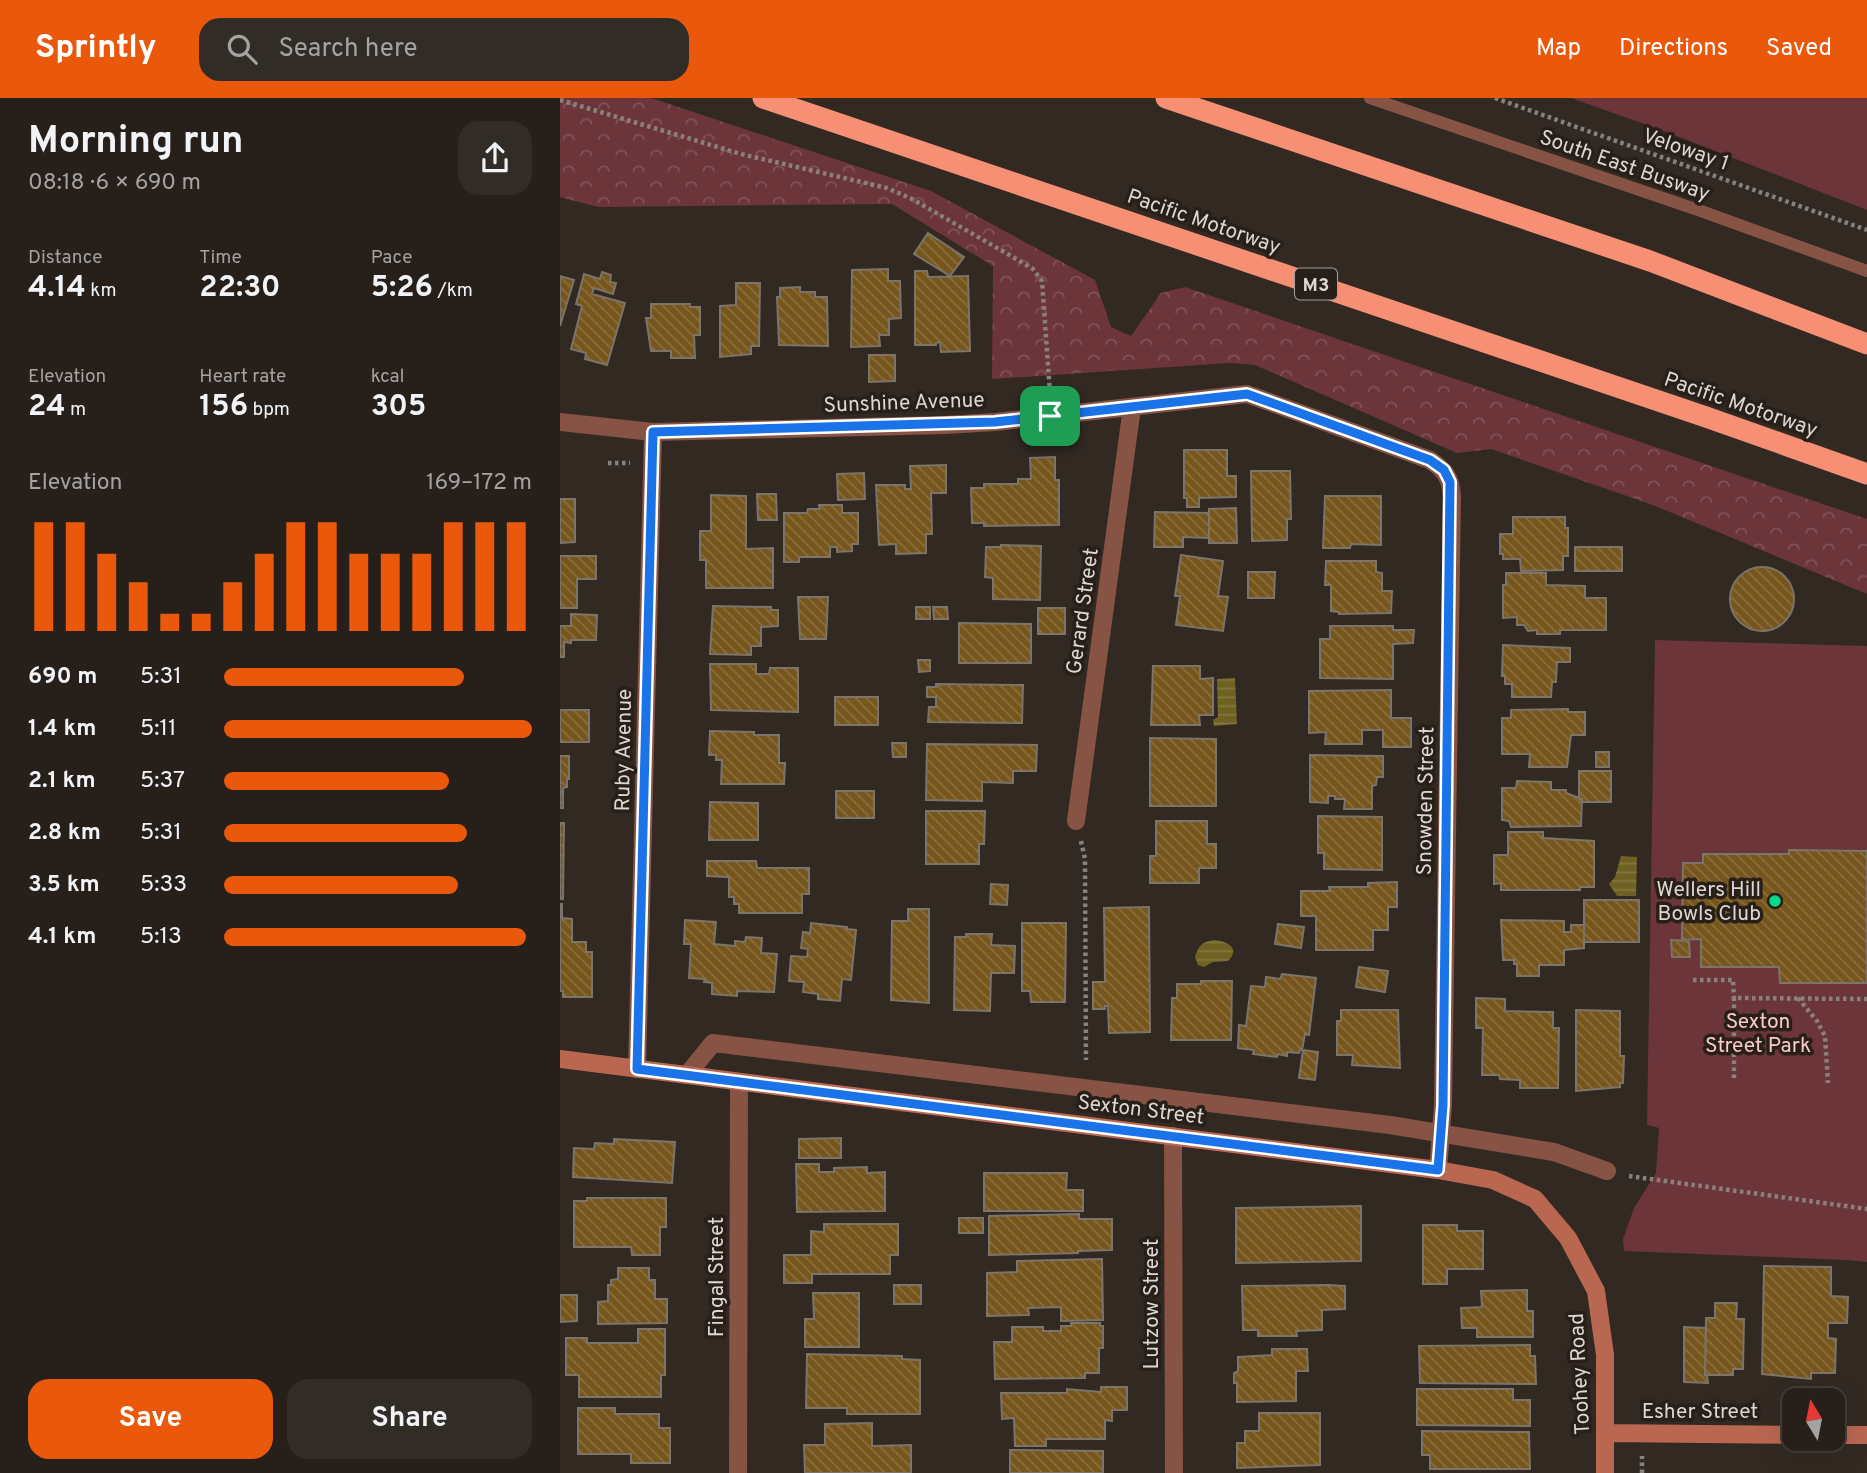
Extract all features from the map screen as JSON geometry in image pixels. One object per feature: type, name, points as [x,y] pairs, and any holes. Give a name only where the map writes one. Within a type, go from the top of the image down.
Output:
[{"type":"highway","name":"Pacific Motorway","points":[[763,98],[1693,412],[1867,474]]},
{"type":"highway","points":[[1166,98],[1650,261],[1867,344]]},
{"type":"main road","name":"Sexton Street","points":[[560,1059],[1438,1170],[1493,1180],[1535,1199],[1568,1238]]},
{"type":"main road","name":"Toohey Road","points":[[1568,1238],[1596,1291],[1605,1355],[1605,1473]]},
{"type":"main road","name":"Esher Street","points":[[1605,1433],[1782,1434]]},
{"type":"main road","points":[[1845,1435],[1867,1435]]},
{"type":"street","name":"Sunshine Avenue","points":[[560,422],[653,432],[970,424],[1247,394],[1430,460],[1444,470]]},
{"type":"street","name":"Gerard Street","points":[[1076,821],[1132,407]]},
{"type":"street","name":"Ruby Avenue","points":[[637,1069],[653,432]]},
{"type":"street","name":"Snowden Street","points":[[1438,1170],[1442,1135],[1452,497],[1450,482],[1444,470]]},
{"type":"street","name":"Sexton Street","points":[[687,1075],[713,1043],[1391,1125],[1442,1135]]},
{"type":"street","name":"Fingal Street","points":[[738,1473],[739,1082]]},
{"type":"street","points":[[1442,1135],[1554,1152],[1607,1171]]},
{"type":"street","name":"Lutzow Street","points":[[1173,1136],[1174,1473]]},
{"type":"lane","name":"South East Busway","points":[[1370,98],[1702,211],[1867,271]]},
{"type":"path","name":"Veloway 1","points":[[1495,98],[1867,230]]},
{"type":"path","points":[[560,100],[741,154],[887,188],[1034,269],[1042,281],[1051,398]]},
{"type":"path","points":[[1085,859],[1086,1060]]},
{"type":"path","points":[[1693,980],[1733,980],[1734,1078]]},
{"type":"path","points":[[1734,998],[1867,999]]},
{"type":"path","points":[[1798,998],[1817,1021],[1825,1036],[1828,1083]]},
{"type":"path","points":[[1607,1171],[1647,1180],[1867,1209]]},
{"type":"green space","points":[[560,98],[651,98],[931,191],[1095,280],[1111,327],[1131,336],[1161,293],[1185,287],[1867,519],[1867,594],[1653,505],[1491,449],[1457,453],[1255,365],[1229,363],[992,379],[993,266],[892,204],[598,207],[560,197]]},
{"type":"green space","points":[[1571,98],[1867,98],[1867,210],[1664,131]]},
{"type":"green space","name":"Sexton Street Park","points":[[1655,640],[1867,646],[1867,1262],[1624,1251],[1623,1239],[1634,1208],[1656,1173],[1659,1128],[1647,1125]]},
{"type":"shaded area","points":[[1235,678],[1237,724],[1214,726],[1213,720],[1218,717],[1217,679]]},
{"type":"shaded area","points":[[1621,856],[1637,857],[1636,896],[1617,896],[1609,884],[1615,877]]},
{"type":"shaded area","points":[[1214,940],[1231,946],[1232,956],[1228,961],[1213,962],[1204,967],[1198,965],[1195,957],[1200,947]]},
{"type":"building","points":[[928,233],[964,257],[950,276],[914,254]]},
{"type":"building","points":[[888,269],[888,281],[900,281],[901,318],[889,319],[889,335],[879,335],[880,346],[851,347],[852,270]]},
{"type":"building","points":[[915,271],[927,271],[928,277],[968,276],[970,351],[941,352],[940,342],[936,345],[915,345]]},
{"type":"building","points":[[602,272],[611,275],[610,282],[616,283],[613,294],[594,288],[592,294],[625,303],[607,365],[585,359],[586,353],[571,349],[582,306],[576,304],[584,274],[600,279]]},
{"type":"building","points":[[560,276],[574,280],[560,326]]},
{"type":"building","points":[[736,283],[760,283],[759,346],[751,346],[751,354],[720,357],[720,306],[736,305]]},
{"type":"building","points":[[800,287],[800,292],[815,292],[815,297],[827,297],[828,346],[779,345],[777,297],[780,297],[780,288]]},
{"type":"building","points":[[651,304],[690,304],[690,307],[700,307],[700,335],[694,335],[695,358],[671,358],[671,351],[651,351],[646,318],[651,318]]},
{"type":"building","points":[[869,355],[895,355],[895,381],[869,382]]},
{"type":"building","points":[[1184,450],[1227,450],[1227,476],[1236,476],[1236,497],[1199,498],[1199,507],[1187,507],[1187,498],[1184,498]]},
{"type":"building","points":[[1055,457],[1055,480],[1059,480],[1059,525],[984,526],[984,523],[972,523],[971,488],[984,488],[984,484],[1018,484],[1018,479],[1031,479],[1030,458]]},
{"type":"building","points":[[946,465],[946,493],[931,493],[932,534],[926,534],[926,553],[896,554],[896,544],[879,545],[876,485],[905,485],[905,489],[911,489],[910,466]]},
{"type":"building","points":[[1251,471],[1290,471],[1291,519],[1287,519],[1287,540],[1252,541]]},
{"type":"building","points":[[864,473],[865,499],[838,500],[837,474]]},
{"type":"building","points":[[757,494],[776,494],[777,520],[758,520]]},
{"type":"building","points":[[711,495],[746,496],[746,549],[773,548],[773,588],[706,588],[706,560],[700,560],[700,531],[711,531]]},
{"type":"building","points":[[1325,496],[1381,496],[1381,545],[1351,544],[1350,548],[1323,548]]},
{"type":"building","points":[[560,499],[575,499],[575,542],[560,543]]},
{"type":"building","points":[[819,505],[842,505],[842,513],[858,513],[858,544],[852,544],[852,551],[837,552],[837,547],[830,547],[830,557],[799,557],[799,562],[784,562],[784,513],[807,513],[808,509],[820,509]]},
{"type":"building","points":[[1236,508],[1237,543],[1209,543],[1209,509]]},
{"type":"building","points":[[1155,512],[1209,513],[1209,538],[1183,537],[1183,547],[1154,547]]},
{"type":"building","points":[[1513,517],[1565,517],[1565,528],[1568,528],[1568,556],[1563,556],[1563,570],[1521,571],[1520,559],[1503,559],[1503,554],[1500,554],[1500,534],[1513,534]]},
{"type":"building","points":[[1041,546],[1040,600],[993,599],[993,578],[985,577],[986,547]]},
{"type":"building","points":[[1575,547],[1622,547],[1622,571],[1575,571]]},
{"type":"building","points":[[1181,555],[1223,561],[1218,596],[1228,597],[1223,631],[1176,625],[1180,596],[1175,596]]},
{"type":"building","points":[[560,556],[596,556],[596,579],[577,579],[577,608],[560,608]]},
{"type":"building","points":[[1326,561],[1376,561],[1376,572],[1382,573],[1382,591],[1392,591],[1391,613],[1339,614],[1331,611],[1331,585],[1325,585]]},
{"type":"building","points":[[1762,567],[1785,576],[1794,599],[1785,622],[1762,631],[1739,622],[1730,599],[1739,576]]},
{"type":"building","points":[[1248,572],[1275,572],[1274,598],[1248,598]]},
{"type":"building","points":[[1506,573],[1546,573],[1546,585],[1585,586],[1585,598],[1606,598],[1606,630],[1560,630],[1560,634],[1537,634],[1537,630],[1528,631],[1524,625],[1517,625],[1517,617],[1503,618],[1503,585],[1506,585]]},
{"type":"building","points":[[798,597],[828,597],[826,639],[800,639]]},
{"type":"building","points":[[713,606],[771,607],[771,610],[778,610],[778,626],[761,627],[761,646],[751,646],[751,655],[710,654]]},
{"type":"building","points":[[916,607],[930,607],[930,619],[916,619]]},
{"type":"building","points":[[933,607],[947,607],[948,619],[934,619]]},
{"type":"building","points":[[1038,608],[1065,608],[1065,634],[1038,634]]},
{"type":"building","points":[[571,614],[597,615],[596,640],[564,642],[564,657],[560,657],[560,626],[571,626]]},
{"type":"building","points":[[959,623],[1031,624],[1031,663],[959,663]]},
{"type":"building","points":[[1330,626],[1393,626],[1393,630],[1414,630],[1413,643],[1393,644],[1393,679],[1320,678],[1320,639],[1330,639]]},
{"type":"building","points":[[1503,645],[1570,648],[1570,662],[1557,662],[1556,682],[1552,682],[1551,697],[1512,697],[1512,684],[1505,684],[1505,676],[1502,676]]},
{"type":"building","points":[[918,660],[930,660],[930,671],[919,672]]},
{"type":"building","points":[[710,664],[756,664],[756,674],[769,674],[770,668],[798,668],[798,712],[711,710]]},
{"type":"building","points":[[1153,666],[1200,666],[1200,679],[1213,678],[1213,715],[1199,715],[1200,725],[1151,725]]},
{"type":"building","points":[[936,684],[1023,685],[1022,723],[928,722],[929,707],[936,707],[936,697],[927,697],[927,687],[936,687]]},
{"type":"building","points":[[1391,690],[1391,718],[1411,718],[1411,747],[1383,747],[1383,730],[1362,730],[1362,744],[1325,744],[1326,732],[1309,733],[1309,691]]},
{"type":"building","points":[[835,697],[878,697],[878,725],[835,725]]},
{"type":"building","points":[[1568,709],[1568,712],[1585,712],[1585,735],[1571,735],[1567,767],[1529,767],[1530,754],[1502,754],[1502,718],[1511,718],[1511,710]]},
{"type":"building","points":[[560,710],[589,710],[589,742],[560,742]]},
{"type":"building","points":[[710,731],[779,735],[779,763],[785,763],[784,784],[721,784],[722,760],[716,760],[716,755],[709,755]]},
{"type":"building","points":[[1150,738],[1216,739],[1216,806],[1150,806]]},
{"type":"building","points":[[892,743],[906,743],[906,757],[893,757]]},
{"type":"building","points":[[927,744],[1037,745],[1036,771],[1013,771],[1013,783],[982,782],[982,801],[926,800]]},
{"type":"building","points":[[1596,752],[1609,752],[1609,767],[1596,767]]},
{"type":"building","points":[[1310,755],[1383,756],[1383,777],[1377,777],[1376,785],[1372,786],[1372,809],[1344,809],[1345,799],[1335,799],[1335,796],[1328,796],[1328,803],[1310,802]]},
{"type":"building","points":[[560,756],[569,756],[569,779],[567,787],[563,788],[563,808],[560,808]]},
{"type":"building","points":[[1579,771],[1611,771],[1611,802],[1582,802],[1579,797]]},
{"type":"building","points":[[1517,781],[1551,782],[1551,790],[1566,790],[1566,793],[1582,799],[1581,826],[1511,827],[1509,821],[1502,820],[1502,788],[1516,788]]},
{"type":"building","points":[[836,791],[874,791],[874,818],[836,818]]},
{"type":"building","points":[[710,802],[758,803],[758,840],[709,840]]},
{"type":"building","points":[[926,811],[985,811],[984,844],[979,844],[979,864],[926,864]]},
{"type":"building","points":[[1318,816],[1382,817],[1382,870],[1324,869],[1324,853],[1318,853]]},
{"type":"building","points":[[1156,821],[1207,821],[1207,844],[1216,844],[1216,868],[1199,868],[1199,883],[1150,883],[1150,856],[1156,856]]},
{"type":"building","points":[[560,823],[564,823],[563,899],[560,899]]},
{"type":"building","points":[[1508,832],[1543,832],[1543,838],[1594,841],[1594,887],[1580,887],[1580,890],[1501,890],[1501,883],[1494,884],[1494,855],[1508,855]]},
{"type":"building","name":"Wellers Hill Bowls Club","points":[[1789,850],[1867,851],[1867,983],[1780,983],[1779,967],[1701,967],[1701,939],[1682,940],[1683,863],[1703,863],[1703,854],[1789,854]]},
{"type":"building","points":[[707,861],[756,861],[757,868],[809,868],[809,894],[802,894],[802,913],[739,913],[739,904],[734,904],[734,897],[729,897],[729,877],[707,876]]},
{"type":"building","points":[[1397,882],[1397,907],[1388,907],[1388,930],[1373,930],[1373,950],[1316,950],[1316,916],[1301,916],[1301,891],[1330,891],[1329,887],[1368,887],[1368,883]]},
{"type":"building","points":[[991,884],[1008,885],[1007,905],[990,904]]},
{"type":"building","points":[[1584,900],[1639,900],[1639,942],[1584,942]]},
{"type":"building","points":[[560,904],[562,918],[572,919],[572,942],[586,942],[586,952],[592,952],[592,997],[563,997],[563,991],[560,991]]},
{"type":"building","points":[[1149,907],[1150,1032],[1109,1033],[1108,1006],[1105,1006],[1105,1009],[1093,1009],[1093,982],[1105,982],[1104,908]]},
{"type":"building","points":[[908,909],[929,909],[929,1003],[891,1000],[892,921],[908,921]]},
{"type":"building","points":[[685,920],[716,922],[714,944],[735,946],[735,941],[745,942],[746,937],[762,938],[761,953],[777,954],[774,992],[737,991],[737,996],[712,994],[712,983],[704,982],[705,979],[689,978],[691,944],[684,944]]},
{"type":"building","points":[[1501,920],[1564,921],[1564,932],[1571,932],[1571,925],[1584,925],[1584,948],[1564,950],[1564,965],[1539,965],[1539,976],[1517,976],[1517,964],[1514,964],[1514,960],[1503,960]]},
{"type":"building","points":[[811,923],[856,930],[851,980],[842,979],[840,1001],[818,999],[818,994],[803,992],[804,982],[789,981],[791,956],[807,957],[808,949],[801,948],[803,932],[810,933]]},
{"type":"building","points":[[1022,923],[1066,923],[1065,1002],[1031,1002],[1030,991],[1022,991]]},
{"type":"building","points":[[1278,924],[1304,927],[1301,948],[1275,944]]},
{"type":"building","points":[[966,934],[992,934],[991,945],[1015,946],[1014,973],[991,973],[990,1011],[954,1010],[955,937],[966,937]]},
{"type":"building","points":[[1671,940],[1689,941],[1690,957],[1672,957]]},
{"type":"building","points":[[1359,967],[1388,971],[1385,992],[1356,987]]},
{"type":"building","points":[[1282,974],[1316,978],[1309,1035],[1305,1034],[1302,1050],[1299,1053],[1287,1052],[1287,1056],[1278,1054],[1277,1057],[1253,1054],[1254,1050],[1238,1048],[1239,1025],[1246,1026],[1251,986],[1265,987],[1266,977],[1280,979]]},
{"type":"building","points":[[1201,981],[1232,981],[1231,1040],[1171,1040],[1172,998],[1177,998],[1177,984],[1201,984]]},
{"type":"building","points":[[1476,998],[1505,999],[1505,1011],[1553,1012],[1553,1028],[1559,1028],[1558,1088],[1520,1088],[1520,1080],[1500,1079],[1499,1075],[1482,1075],[1483,1028],[1476,1028]]},
{"type":"building","points":[[1341,1010],[1398,1010],[1400,1068],[1352,1065],[1353,1055],[1337,1055],[1337,1021],[1341,1021]]},
{"type":"building","points":[[1576,1010],[1620,1011],[1620,1056],[1624,1056],[1623,1083],[1620,1083],[1620,1087],[1576,1091]]},
{"type":"building","points":[[1303,1050],[1318,1052],[1315,1080],[1299,1078]]},
{"type":"building","points":[[841,1138],[841,1158],[799,1158],[799,1139]]},
{"type":"building","points":[[614,1139],[675,1142],[672,1183],[573,1177],[574,1148],[594,1149],[595,1143],[614,1144]]},
{"type":"building","points":[[796,1164],[819,1164],[819,1172],[834,1172],[834,1168],[867,1167],[867,1173],[885,1172],[885,1211],[797,1212]]},
{"type":"building","points":[[984,1173],[1067,1173],[1066,1190],[1083,1190],[1083,1211],[984,1211]]},
{"type":"building","points":[[587,1198],[666,1198],[666,1227],[660,1227],[660,1255],[632,1255],[631,1247],[574,1247],[574,1201],[587,1201]]},
{"type":"building","points":[[1361,1206],[1361,1261],[1236,1263],[1236,1208]]},
{"type":"building","points":[[1079,1214],[1079,1219],[1112,1219],[1112,1250],[989,1255],[989,1216]]},
{"type":"building","points":[[959,1218],[983,1218],[983,1233],[959,1233]]},
{"type":"building","points":[[824,1224],[898,1224],[898,1255],[890,1255],[890,1274],[812,1274],[812,1283],[784,1283],[784,1255],[811,1255],[811,1231],[824,1232]]},
{"type":"building","points":[[1423,1225],[1457,1225],[1457,1231],[1483,1231],[1483,1269],[1447,1269],[1447,1284],[1423,1284]]},
{"type":"building","points":[[1102,1259],[1103,1320],[1061,1321],[1061,1307],[1028,1308],[1029,1315],[987,1316],[987,1273],[1017,1272],[1017,1261]]},
{"type":"building","points":[[1764,1266],[1831,1267],[1831,1296],[1848,1297],[1847,1323],[1828,1323],[1828,1338],[1836,1339],[1835,1373],[1811,1373],[1811,1379],[1762,1374]]},
{"type":"building","points":[[618,1268],[649,1268],[649,1280],[655,1280],[655,1299],[667,1299],[667,1323],[598,1324],[598,1302],[608,1301],[608,1285],[611,1285],[611,1280],[618,1279]]},
{"type":"building","points":[[894,1285],[921,1285],[921,1304],[894,1304]]},
{"type":"building","points":[[1242,1286],[1345,1286],[1345,1309],[1322,1310],[1322,1330],[1296,1331],[1297,1336],[1258,1336],[1258,1330],[1243,1330]]},
{"type":"building","points":[[1527,1290],[1527,1311],[1533,1311],[1533,1337],[1477,1337],[1477,1328],[1462,1328],[1461,1308],[1482,1307],[1481,1291]]},
{"type":"building","points":[[813,1293],[859,1293],[859,1347],[805,1347],[805,1319],[814,1319]]},
{"type":"building","points":[[560,1295],[577,1295],[577,1321],[560,1322]]},
{"type":"building","points":[[1715,1303],[1737,1303],[1736,1319],[1744,1319],[1743,1369],[1733,1369],[1733,1375],[1705,1375],[1706,1318],[1715,1318]]},
{"type":"building","points":[[1071,1323],[1100,1323],[1100,1326],[1103,1326],[1103,1348],[1099,1348],[1099,1373],[1085,1373],[1085,1378],[995,1379],[994,1342],[1012,1342],[1012,1327],[1043,1327],[1043,1331],[1061,1331],[1061,1326],[1071,1326]]},
{"type":"building","points":[[1684,1327],[1706,1328],[1705,1375],[1708,1383],[1684,1382]]},
{"type":"building","points":[[638,1329],[665,1329],[665,1375],[661,1375],[661,1397],[579,1397],[579,1375],[566,1375],[566,1338],[587,1338],[587,1343],[638,1343]]},
{"type":"building","points":[[1530,1345],[1530,1356],[1535,1356],[1536,1384],[1420,1383],[1419,1346]]},
{"type":"building","points":[[1272,1349],[1307,1349],[1308,1371],[1296,1371],[1296,1401],[1237,1402],[1234,1373],[1238,1371],[1238,1357],[1272,1355]]},
{"type":"building","points":[[807,1354],[902,1356],[902,1359],[920,1360],[920,1414],[847,1414],[847,1408],[806,1408]]},
{"type":"building","points":[[1101,1387],[1127,1387],[1127,1410],[1112,1410],[1112,1421],[1105,1420],[1105,1439],[1046,1439],[1046,1446],[1015,1446],[1014,1418],[1002,1419],[1001,1393],[1067,1393],[1067,1389],[1101,1392]]},
{"type":"building","points":[[1417,1389],[1513,1389],[1513,1400],[1530,1400],[1530,1426],[1417,1425]]},
{"type":"building","points":[[578,1408],[615,1408],[615,1414],[659,1414],[659,1428],[670,1428],[670,1463],[631,1463],[631,1454],[578,1454]]},
{"type":"building","points":[[1259,1413],[1320,1413],[1320,1465],[1237,1468],[1237,1443],[1245,1443],[1245,1431],[1259,1431]]},
{"type":"building","points":[[872,1423],[872,1446],[911,1445],[911,1473],[805,1473],[804,1445],[825,1445],[825,1424]]},
{"type":"building","points":[[1422,1431],[1529,1432],[1530,1469],[1430,1469],[1430,1455],[1422,1455]]},
{"type":"building","points":[[1010,1450],[1103,1451],[1103,1473],[1010,1473]]},
{"type":"place","name":"Wellers Hill Bowls Club","points":[[1775,901]]},
{"type":"route","points":[[1247,394],[1430,460],[1444,470],[1450,482],[1452,497],[1443,1105],[1438,1170],[637,1069],[653,432],[945,425],[1050,416],[1247,394]]}]
